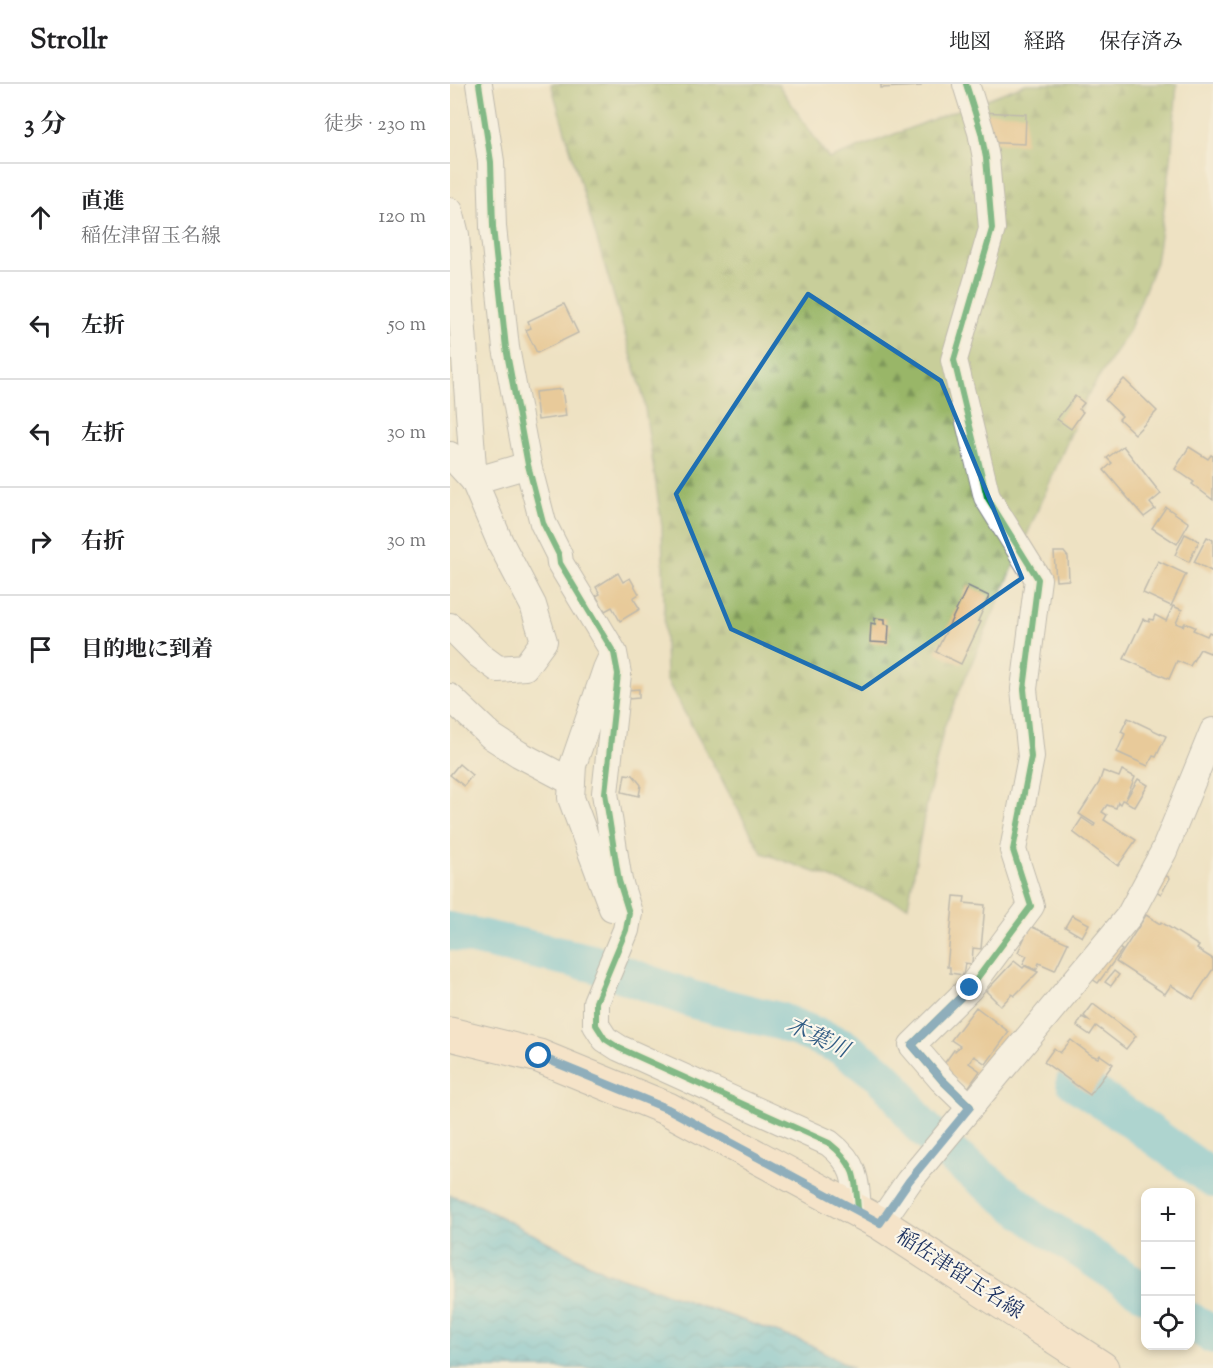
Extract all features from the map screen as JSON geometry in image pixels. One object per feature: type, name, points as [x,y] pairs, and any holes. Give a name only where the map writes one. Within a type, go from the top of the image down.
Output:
[{"type":"main road","name":"稲佐津留玉名線","points":[[455,1035],[539,1056],[668,1109],[869,1217],[1102,1368]]},
{"type":"street","points":[[479,84],[491,162],[493,227],[506,348],[528,465],[543,523],[559,555],[560,563],[614,653],[618,674],[605,793],[619,881],[629,913],[627,926],[596,1002],[596,1025],[605,1039],[619,1048],[829,1143],[842,1153],[855,1177],[869,1217],[909,1181],[1129,916],[1164,850],[1213,731]]},
{"type":"street","points":[[966,84],[981,132],[986,158],[992,229],[954,360],[987,497],[1038,579],[1024,689],[1031,757],[1013,850],[1031,906],[970,988],[912,1045],[942,1080],[970,1107]]},
{"type":"street","points":[[450,211],[456,235],[474,480],[500,542],[533,605],[544,641],[525,667],[498,669],[479,655],[450,626]]},
{"type":"street","points":[[450,455],[474,480]]},
{"type":"street","points":[[474,480],[528,465]]},
{"type":"street","points":[[614,653],[606,669],[573,765],[571,798],[615,916],[627,926]]},
{"type":"street","points":[[450,698],[491,736],[519,754],[572,782]]},
{"type":"highlighted area","points":[[808,294],[941,381],[1022,578],[862,689],[731,629],[676,494]]},
{"type":"green space","points":[[551,84],[778,84],[829,159],[1026,84],[1177,84],[1171,162],[1156,262],[1129,331],[1087,396],[944,727],[924,817],[908,906],[762,853],[666,679],[662,527],[643,395]]},
{"type":"water","points":[[450,1195],[472,1202],[605,1272],[807,1343],[853,1368],[450,1368]]},
{"type":"building","points":[[881,84],[921,84],[921,86],[881,88]]},
{"type":"building","points":[[978,112],[1026,114],[1025,144],[977,142]]},
{"type":"building","points":[[564,304],[578,333],[537,353],[526,330],[531,328],[528,321]]},
{"type":"building","points":[[1124,379],[1157,411],[1135,434],[1119,419],[1122,416],[1105,400]]},
{"type":"building","points":[[562,389],[566,416],[538,420],[535,392]]},
{"type":"building","points":[[1075,396],[1084,403],[1079,409],[1083,412],[1071,429],[1057,419]]},
{"type":"building","points":[[1123,446],[1161,494],[1150,503],[1155,509],[1144,517],[1104,470],[1112,463],[1107,458]]},
{"type":"building","points":[[1189,447],[1208,459],[1211,455],[1213,456],[1213,500],[1192,484],[1194,482],[1175,469]]},
{"type":"building","points":[[1166,507],[1189,523],[1177,544],[1152,528]]},
{"type":"building","points":[[1185,534],[1199,541],[1189,562],[1175,555]]},
{"type":"building","points":[[1207,537],[1213,540],[1213,572],[1194,562]]},
{"type":"building","points":[[1054,552],[1064,552],[1068,557],[1069,580],[1056,581]]},
{"type":"building","points":[[1158,561],[1186,574],[1171,606],[1143,593]]},
{"type":"building","points":[[618,573],[623,582],[630,578],[639,594],[633,598],[640,609],[620,621],[612,607],[605,611],[596,596],[600,594],[596,587]]},
{"type":"building","points":[[968,586],[989,596],[978,621],[981,622],[961,664],[936,652]]},
{"type":"building","points":[[1173,606],[1182,610],[1176,623],[1183,626],[1185,623],[1195,627],[1193,630],[1207,636],[1209,632],[1213,634],[1213,648],[1210,653],[1200,649],[1190,666],[1177,661],[1169,679],[1124,659],[1143,619],[1149,622],[1155,615],[1166,621]]},
{"type":"building","points":[[875,618],[885,619],[885,624],[889,625],[888,643],[870,642],[871,623],[875,624]]},
{"type":"building","points":[[639,689],[639,698],[628,699],[627,690]]},
{"type":"building","points":[[1128,718],[1166,736],[1156,757],[1153,756],[1148,766],[1117,752],[1125,734],[1121,732]]},
{"type":"building","points":[[459,764],[472,775],[464,786],[450,775]]},
{"type":"building","points":[[1122,770],[1135,777],[1125,801],[1122,800],[1120,804],[1118,802],[1116,808],[1107,805],[1102,812],[1107,815],[1104,820],[1136,840],[1118,866],[1073,832],[1082,818],[1094,826],[1095,824],[1079,814],[1099,783],[1103,771],[1119,777]]},
{"type":"building","points":[[625,774],[633,775],[641,785],[639,796],[622,792]]},
{"type":"building","points":[[1138,779],[1148,785],[1135,807],[1125,801]]},
{"type":"building","points":[[1163,874],[1170,878],[1161,894],[1154,890]]},
{"type":"building","points":[[954,896],[965,897],[964,903],[985,905],[981,949],[973,948],[972,964],[965,963],[963,975],[950,973],[950,967],[947,967]]},
{"type":"building","points":[[1072,915],[1089,924],[1082,937],[1065,927]]},
{"type":"building","points":[[1146,915],[1199,946],[1197,949],[1213,959],[1213,969],[1193,999],[1171,985],[1165,994],[1116,962]]},
{"type":"building","points":[[1030,926],[1068,943],[1055,970],[1039,963],[1036,970],[1023,964],[1027,956],[1018,952]]},
{"type":"building","points":[[1109,942],[1122,950],[1098,983],[1086,975]]},
{"type":"building","points":[[1014,961],[1023,968],[1025,966],[1038,972],[1001,1006],[986,991]]},
{"type":"building","points":[[1114,971],[1119,975],[1111,986],[1105,982]]},
{"type":"building","points":[[1093,1004],[1136,1036],[1126,1049],[1096,1026],[1090,1035],[1077,1026],[1082,1017],[1091,1022],[1084,1016]]},
{"type":"building","points":[[976,1007],[1009,1032],[986,1064],[974,1056],[969,1063],[980,1071],[968,1088],[941,1068],[954,1050],[960,1046],[951,1040]]},
{"type":"building","points":[[1071,1040],[1091,1055],[1098,1058],[1100,1055],[1113,1064],[1090,1095],[1044,1062],[1054,1048],[1060,1053]]},
{"type":"waterway","name":"木葉川","points":[[450,931],[592,963],[694,1000],[779,1021],[841,1046],[880,1074],[893,1087],[918,1123],[950,1154],[1043,1225],[1141,1290]]},
{"type":"waterway","points":[[1075,1082],[1213,1179]]},
{"type":"waterway","name":"木葉川","points":[[1195,1324],[1213,1335]]},
{"type":"cycle path","points":[[479,84],[491,162],[493,227],[506,348],[528,465],[543,523],[559,555],[560,563],[614,653],[618,674],[605,793],[619,881],[629,913],[626,930],[596,1002],[596,1025],[605,1039],[619,1048],[829,1143],[838,1150],[853,1172],[858,1210]]},
{"type":"cycle path","points":[[966,84],[981,132],[986,158],[992,229],[954,360],[987,497],[1038,579],[1024,689],[1031,757],[1013,850],[1031,906],[970,988],[912,1045],[942,1080],[970,1107]]},
{"type":"route","points":[[539,1056],[668,1109],[880,1223],[909,1181],[970,1107],[942,1080],[912,1045],[970,988]]}]
